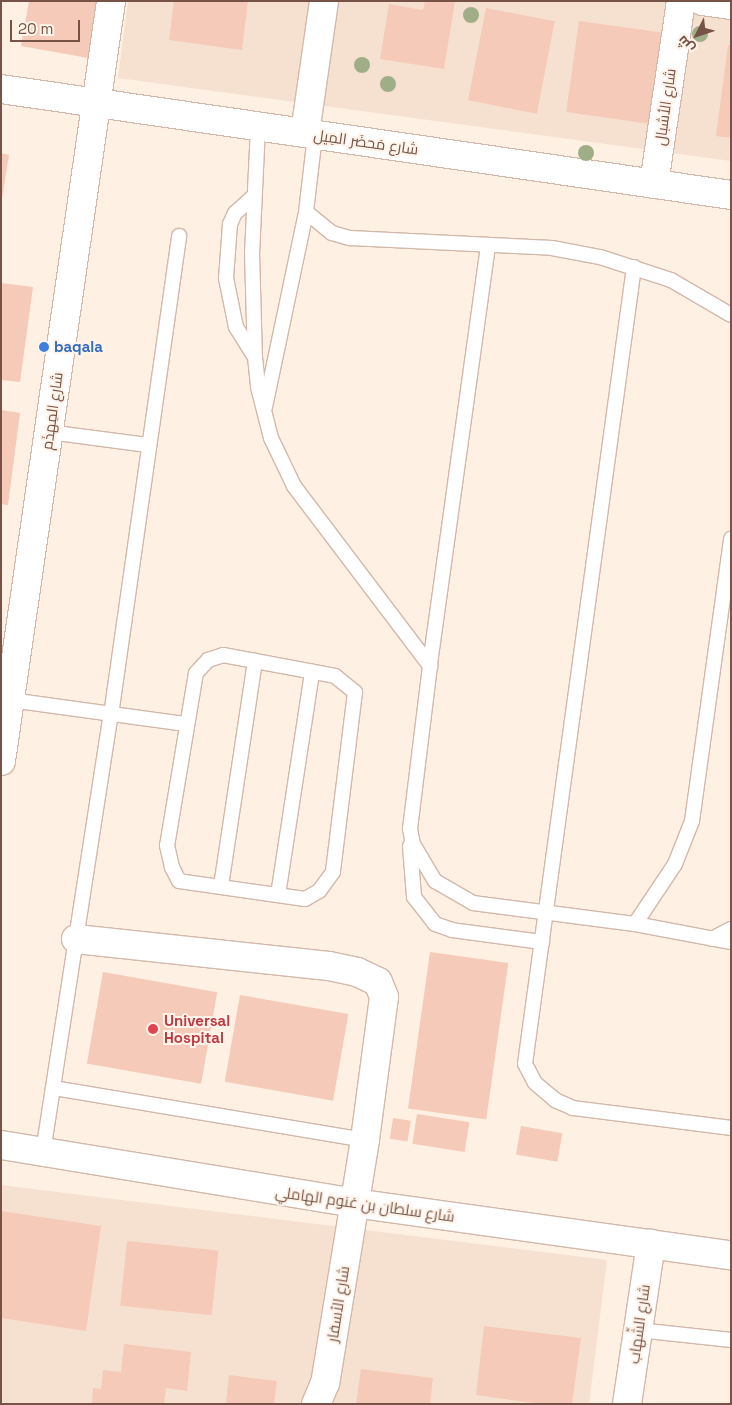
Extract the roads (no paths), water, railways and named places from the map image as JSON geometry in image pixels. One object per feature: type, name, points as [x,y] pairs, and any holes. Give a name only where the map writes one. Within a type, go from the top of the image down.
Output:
[{"type":"street","name":"شارع المِهذَم","points":[[1,760],[111,1]]},
{"type":"street","points":[[310,134],[324,1]]},
{"type":"street","name":"شارع الأشبال","points":[[654,184],[680,1]]},
{"type":"street","points":[[702,1],[731,6]]},
{"type":"street","name":"شارع مَحضَر المِيل","points":[[1,89],[731,195]]},
{"type":"street","name":"شارع الأسفار","points":[[76,939],[329,966],[357,972],[378,982],[384,997],[365,1140],[325,1383],[316,1404]]},
{"type":"street","name":"شارع سلطان بن غنوم الهاملي","points":[[1,1145],[354,1203],[731,1254]]},
{"type":"street","name":"شارع الشِّهاب","points":[[627,1404],[651,1244]]},
{"type":"lane","points":[[258,126],[254,196],[255,357],[264,413],[281,464],[294,486],[430,666]]},
{"type":"lane","points":[[264,413],[306,212],[310,134]]},
{"type":"lane","points":[[254,196],[235,213],[230,224],[226,278],[236,327],[255,357]]},
{"type":"lane","points":[[306,212],[332,233],[350,238],[576,251],[634,267],[671,280],[731,315]]},
{"type":"lane","points":[[43,1152],[111,715],[178,236]]},
{"type":"lane","points":[[488,246],[430,666],[410,830],[414,897],[435,924],[452,930],[542,942]]},
{"type":"lane","points":[[634,267],[525,1064],[535,1083],[555,1100],[573,1108],[731,1128]]},
{"type":"lane","points":[[48,432],[148,445]]},
{"type":"lane","points":[[635,924],[675,864],[692,820],[731,539]]},
{"type":"lane","points":[[223,655],[255,661],[335,676],[355,692],[333,872],[319,891],[305,899],[179,881],[168,853],[186,724],[196,673],[208,660],[223,655]]},
{"type":"lane","points":[[220,886],[255,661]]},
{"type":"lane","points":[[278,895],[312,672]]},
{"type":"lane","points":[[10,700],[186,724]]},
{"type":"lane","points":[[410,830],[426,870],[446,890],[472,902],[635,924],[731,942]]},
{"type":"lane","points":[[712,939],[731,928]]},
{"type":"lane","points":[[54,1088],[365,1140]]},
{"type":"lane","points":[[638,1330],[731,1340]]},
{"type":"place","name":"baqala","points":[[44,347]]},
{"type":"place","name":"Universal Hospital","points":[[153,1029]]}]
